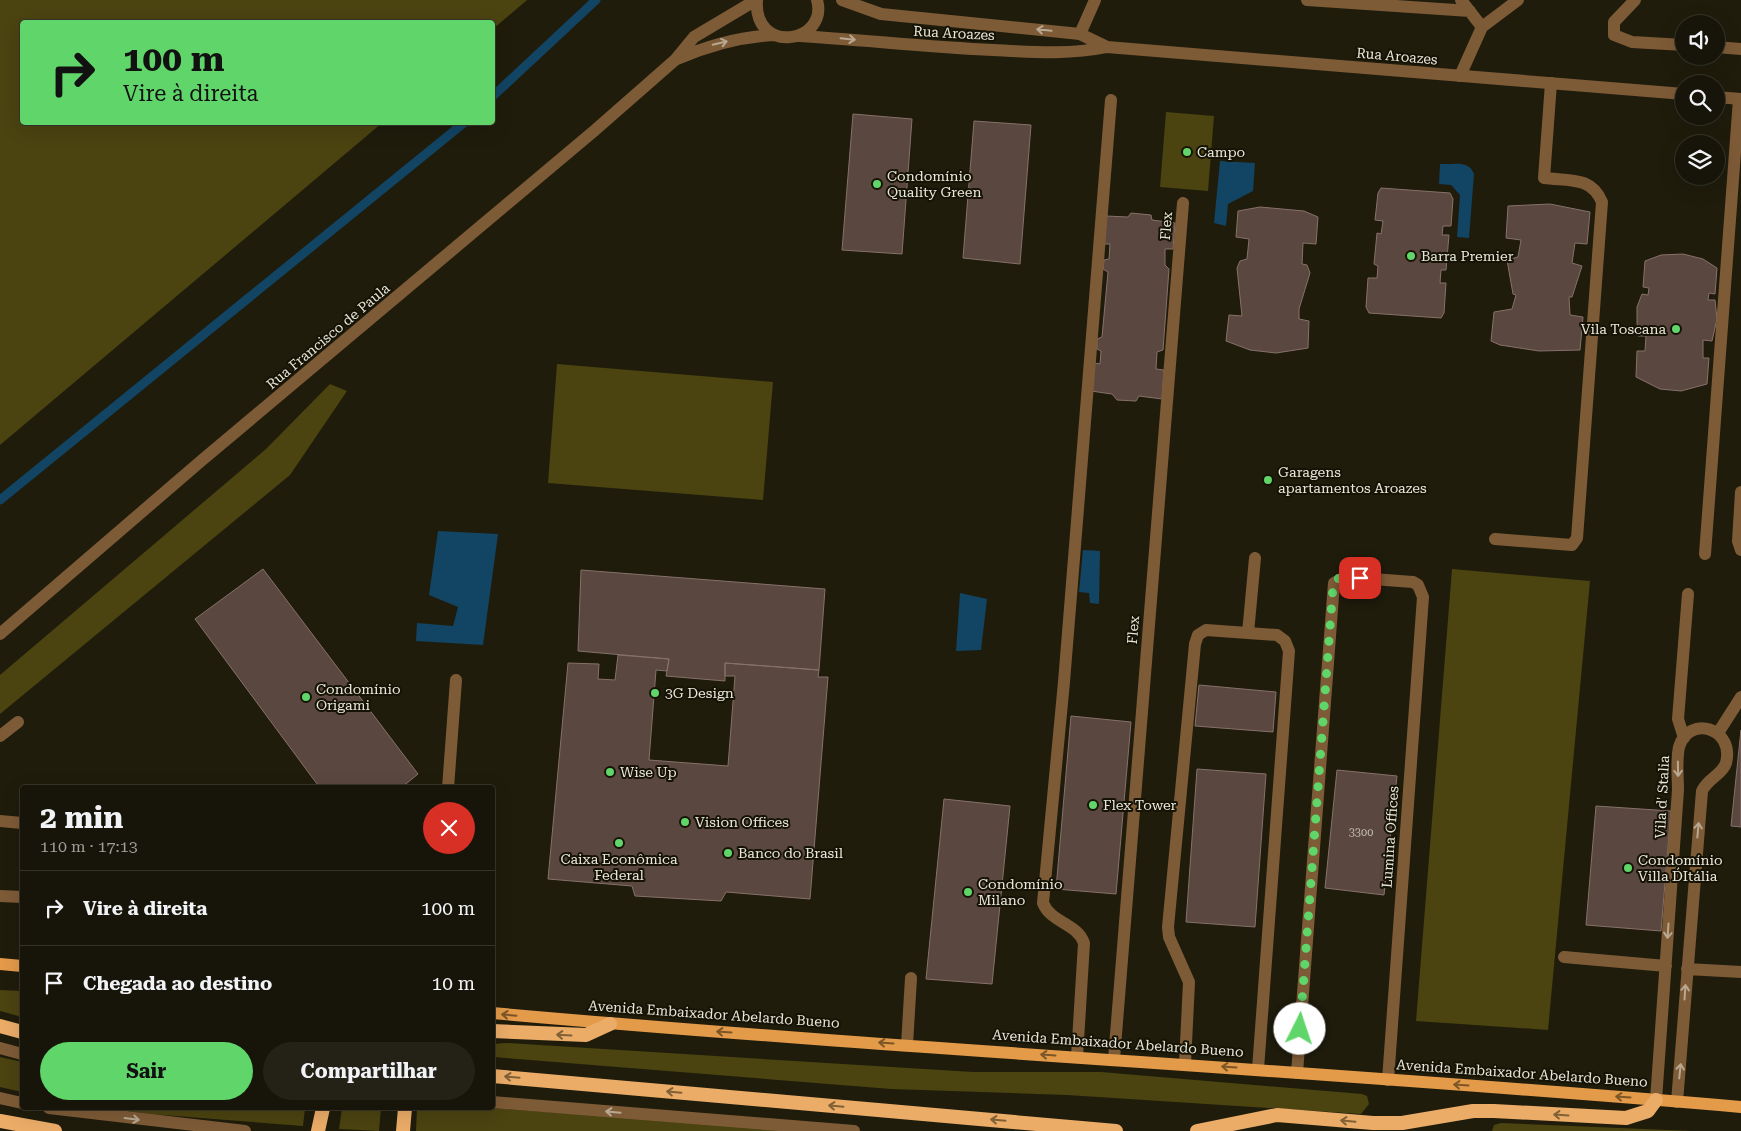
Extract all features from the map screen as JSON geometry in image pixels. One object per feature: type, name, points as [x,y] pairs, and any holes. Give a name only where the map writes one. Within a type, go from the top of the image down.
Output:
[{"type":"highway","points":[[495,1031],[586,1035],[610,1024]]},
{"type":"highway","points":[[0,1026],[20,1031]]},
{"type":"highway","points":[[495,1076],[1116,1131]]},
{"type":"highway","points":[[1197,1131],[1277,1115],[1373,1124],[1402,1123],[1474,1112],[1494,1111],[1626,1118],[1648,1111],[1656,1100]]},
{"type":"highway","points":[[318,1131],[323,1110]]},
{"type":"highway","points":[[403,1131],[405,1110]]},
{"type":"highway","points":[[0,1121],[55,1131]]},
{"type":"main road","points":[[0,964],[20,966]]},
{"type":"main road","name":"Avenida Embaixador Abelardo Bueno","points":[[495,1013],[610,1024],[1258,1069],[1741,1107]]},
{"type":"street","points":[[756,0],[759,20],[773,35]]},
{"type":"street","name":"Rua Francisco de Paula","points":[[0,634],[209,455],[594,132],[675,60],[694,37],[756,0]]},
{"type":"street","points":[[800,36],[814,22],[818,14],[817,0]]},
{"type":"street","name":"Rua Aroazes","points":[[842,0],[881,14],[1080,34],[1107,48]]},
{"type":"street","points":[[1080,34],[1095,0]]},
{"type":"street","points":[[1307,0],[1470,11]]},
{"type":"street","points":[[1461,0],[1482,27]]},
{"type":"street","points":[[1460,76],[1482,27],[1518,0]]},
{"type":"street","points":[[1634,0],[1614,22],[1614,35],[1632,42],[1675,44]]},
{"type":"street","name":"Rua Francisco de Paula","points":[[675,60],[718,43],[747,36],[773,35]]},
{"type":"street","name":"Rua Aroazes","points":[[773,35],[782,38],[800,36],[918,46],[1037,52],[1080,53],[1107,48],[1675,93]]},
{"type":"street","points":[[1725,48],[1741,49]]},
{"type":"street","points":[[1495,539],[1572,545],[1577,538],[1602,202],[1597,190],[1586,182],[1544,178],[1551,83]]},
{"type":"street","points":[[1705,554],[1740,99],[1725,98]]},
{"type":"street","points":[[1077,1057],[1084,943],[1081,935],[1046,911],[1043,903],[1066,662],[1111,100]]},
{"type":"street","name":"Flex","points":[[1114,1059],[1183,203]]},
{"type":"street","points":[[1741,492],[1738,541],[1741,550]]},
{"type":"street","points":[[1248,634],[1255,558]]},
{"type":"street","name":"Lumina Offices","points":[[1296,1072],[1334,583],[1345,576],[1412,582],[1418,585],[1423,596],[1388,1080]]},
{"type":"street","points":[[1677,1102],[1702,791],[1706,782],[1724,769],[1726,761],[1724,740],[1718,734],[1704,728],[1690,732],[1684,738],[1678,719],[1688,594]]},
{"type":"street","points":[[1185,1064],[1189,982],[1172,946],[1168,927],[1195,644],[1198,635],[1206,630],[1277,636],[1285,641],[1289,651],[1258,1069]]},
{"type":"street","points":[[448,785],[456,680]]},
{"type":"street","points":[[1718,734],[1741,697]]},
{"type":"street","points":[[0,736],[18,722]]},
{"type":"street","name":"Vila d' Stalia","points":[[1656,1100],[1678,790],[1678,757],[1684,738]]},
{"type":"street","points":[[0,821],[20,823]]},
{"type":"street","points":[[0,896],[20,897]]},
{"type":"street","points":[[1564,957],[1666,966]]},
{"type":"street","points":[[1687,969],[1741,972]]},
{"type":"street","points":[[907,1045],[911,978]]},
{"type":"street","points":[[0,1048],[20,1053]]},
{"type":"street","points":[[0,1098],[20,1102]]},
{"type":"street","points":[[495,1102],[854,1131]]},
{"type":"street","points":[[66,1110],[245,1131]]},
{"type":"shaded area","points":[[0,0],[527,0],[495,27],[495,20],[20,20],[20,125],[380,125],[0,445]]},
{"type":"shaded area","name":"Campo","points":[[1166,112],[1214,116],[1208,191],[1160,187]]},
{"type":"shaded area","points":[[557,364],[773,382],[763,500],[548,483]]},
{"type":"shaded area","points":[[330,384],[347,391],[290,475],[0,714],[0,675],[266,449]]},
{"type":"shaded area","points":[[1452,569],[1590,581],[1548,1030],[1416,1021]]},
{"type":"shaded area","points":[[0,990],[20,991],[20,1016],[0,1011]]},
{"type":"shaded area","points":[[495,1044],[973,1072],[1101,1072],[1362,1094],[1367,1096],[1369,1104],[1361,1114],[1067,1095],[891,1089],[495,1057]]},
{"type":"shaded area","points":[[0,1057],[20,1062],[20,1092],[0,1087]]},
{"type":"shaded area","points":[[495,1108],[810,1131],[416,1131],[417,1110],[495,1110]]},
{"type":"shaded area","points":[[119,1110],[305,1110],[303,1126]]},
{"type":"shaded area","points":[[342,1110],[381,1110],[379,1131],[339,1129]]},
{"type":"shaded area","points":[[1501,1123],[1692,1131],[1492,1131],[1494,1125]]},
{"type":"water","points":[[1220,161],[1255,163],[1253,191],[1228,204],[1226,226],[1214,223]]},
{"type":"water","points":[[1440,164],[1468,166],[1474,174],[1469,238],[1457,237],[1460,195],[1451,185],[1439,184]]},
{"type":"water","points":[[438,531],[498,534],[483,645],[416,641],[417,623],[453,626],[458,607],[429,595]]},
{"type":"water","points":[[1083,550],[1100,551],[1099,604],[1090,603],[1089,593],[1079,592]]},
{"type":"water","points":[[960,593],[987,599],[981,650],[956,651]]},
{"type":"building","name":"Condomínio Quality Green","points":[[853,114],[912,119],[902,254],[842,250]]},
{"type":"building","name":"Condomínio Quality Green","points":[[974,121],[1031,125],[1020,264],[963,258]]},
{"type":"building","name":"Barra Premier","points":[[1381,188],[1450,193],[1453,199],[1451,226],[1443,226],[1442,235],[1449,235],[1446,270],[1441,270],[1440,283],[1446,283],[1444,313],[1441,318],[1369,313],[1366,307],[1368,278],[1377,278],[1378,266],[1374,264],[1377,233],[1381,234],[1383,221],[1375,220],[1378,193]]},
{"type":"building","points":[[1550,204],[1590,212],[1587,244],[1575,243],[1572,263],[1582,266],[1572,297],[1569,297],[1570,315],[1583,317],[1580,350],[1539,351],[1500,345],[1491,341],[1494,312],[1512,309],[1516,295],[1513,294],[1507,260],[1518,257],[1521,240],[1506,238],[1508,206]]},
{"type":"building","points":[[1260,207],[1304,211],[1318,217],[1316,244],[1303,243],[1302,264],[1307,265],[1310,273],[1299,309],[1299,319],[1309,321],[1308,348],[1276,353],[1250,350],[1226,341],[1229,315],[1242,316],[1237,268],[1240,261],[1247,259],[1249,239],[1236,237],[1238,211]]},
{"type":"building","points":[[1131,213],[1151,215],[1152,220],[1175,223],[1173,249],[1165,249],[1165,265],[1169,269],[1163,350],[1157,352],[1156,369],[1164,370],[1162,399],[1139,396],[1136,401],[1117,400],[1112,394],[1091,391],[1094,363],[1100,364],[1101,351],[1097,349],[1097,339],[1102,337],[1108,272],[1103,269],[1104,260],[1109,259],[1110,244],[1103,244],[1106,216],[1128,217]]},
{"type":"building","name":"Vila Toscana","points":[[1683,254],[1703,259],[1717,268],[1715,294],[1709,293],[1708,300],[1715,300],[1717,319],[1712,341],[1703,340],[1703,358],[1709,358],[1707,384],[1681,391],[1660,389],[1636,377],[1637,351],[1645,351],[1646,336],[1638,336],[1637,307],[1642,294],[1648,295],[1649,288],[1643,287],[1645,261],[1661,255]]},
{"type":"building","name":"Condomínio Origami","points":[[263,569],[418,774],[405,785],[318,785],[195,619]]},
{"type":"building","points":[[581,570],[825,589],[819,670],[725,663],[725,681],[666,676],[669,659],[578,651]]},
{"type":"building","name":"Vision Offices","points":[[618,655],[669,659],[667,671],[656,670],[649,760],[728,766],[735,676],[725,676],[725,663],[819,670],[818,677],[828,677],[810,899],[726,892],[721,901],[635,896],[632,886],[548,879],[568,663],[599,664],[598,679],[615,680]]},
{"type":"building","points":[[1199,685],[1276,692],[1273,732],[1195,726]]},
{"type":"building","name":"Flex Tower","points":[[1071,716],[1131,722],[1116,894],[1056,889]]},
{"type":"building","name":"Condomínio Villa D´Itália","points":[[1741,730],[1741,827],[1731,826]]},
{"type":"building","points":[[1197,769],[1266,774],[1255,927],[1186,922]]},
{"type":"building","points":[[1337,770],[1397,776],[1384,895],[1325,888]]},
{"type":"building","name":"Condomínio Milano","points":[[944,799],[1010,806],[992,984],[926,979]]},
{"type":"building","name":"Condomínio Villa D´Itália","points":[[1596,806],[1671,811],[1661,931],[1586,925]]},
{"type":"waterway","points":[[495,94],[596,0]]},
{"type":"waterway","points":[[0,500],[461,125]]},
{"type":"place","name":"Campo","points":[[1187,152]]},
{"type":"place","name":"Condomínio Quality Green","points":[[877,184]]},
{"type":"place","name":"Barra Premier","points":[[1411,256]]},
{"type":"place","name":"Vila Toscana","points":[[1676,329]]},
{"type":"place","name":"Garagens apartamentos Aroazes","points":[[1268,480]]},
{"type":"place","name":"3G Design","points":[[655,693]]},
{"type":"place","name":"Condomínio Origami","points":[[306,697]]},
{"type":"place","name":"Wise Up","points":[[610,772]]},
{"type":"place","name":"Flex Tower","points":[[1093,805]]},
{"type":"place","name":"Vision Offices","points":[[685,822]]},
{"type":"place","name":"Caixa Econômica Federal","points":[[619,843]]},
{"type":"place","name":"Banco do Brasil","points":[[728,853]]},
{"type":"place","name":"Condomínio Villa D´Itália","points":[[1628,868]]},
{"type":"place","name":"Condomínio Milano","points":[[968,892]]},
{"type":"route","points":[[1300,1029],[1333,587],[1340,577],[1360,578]]}]
